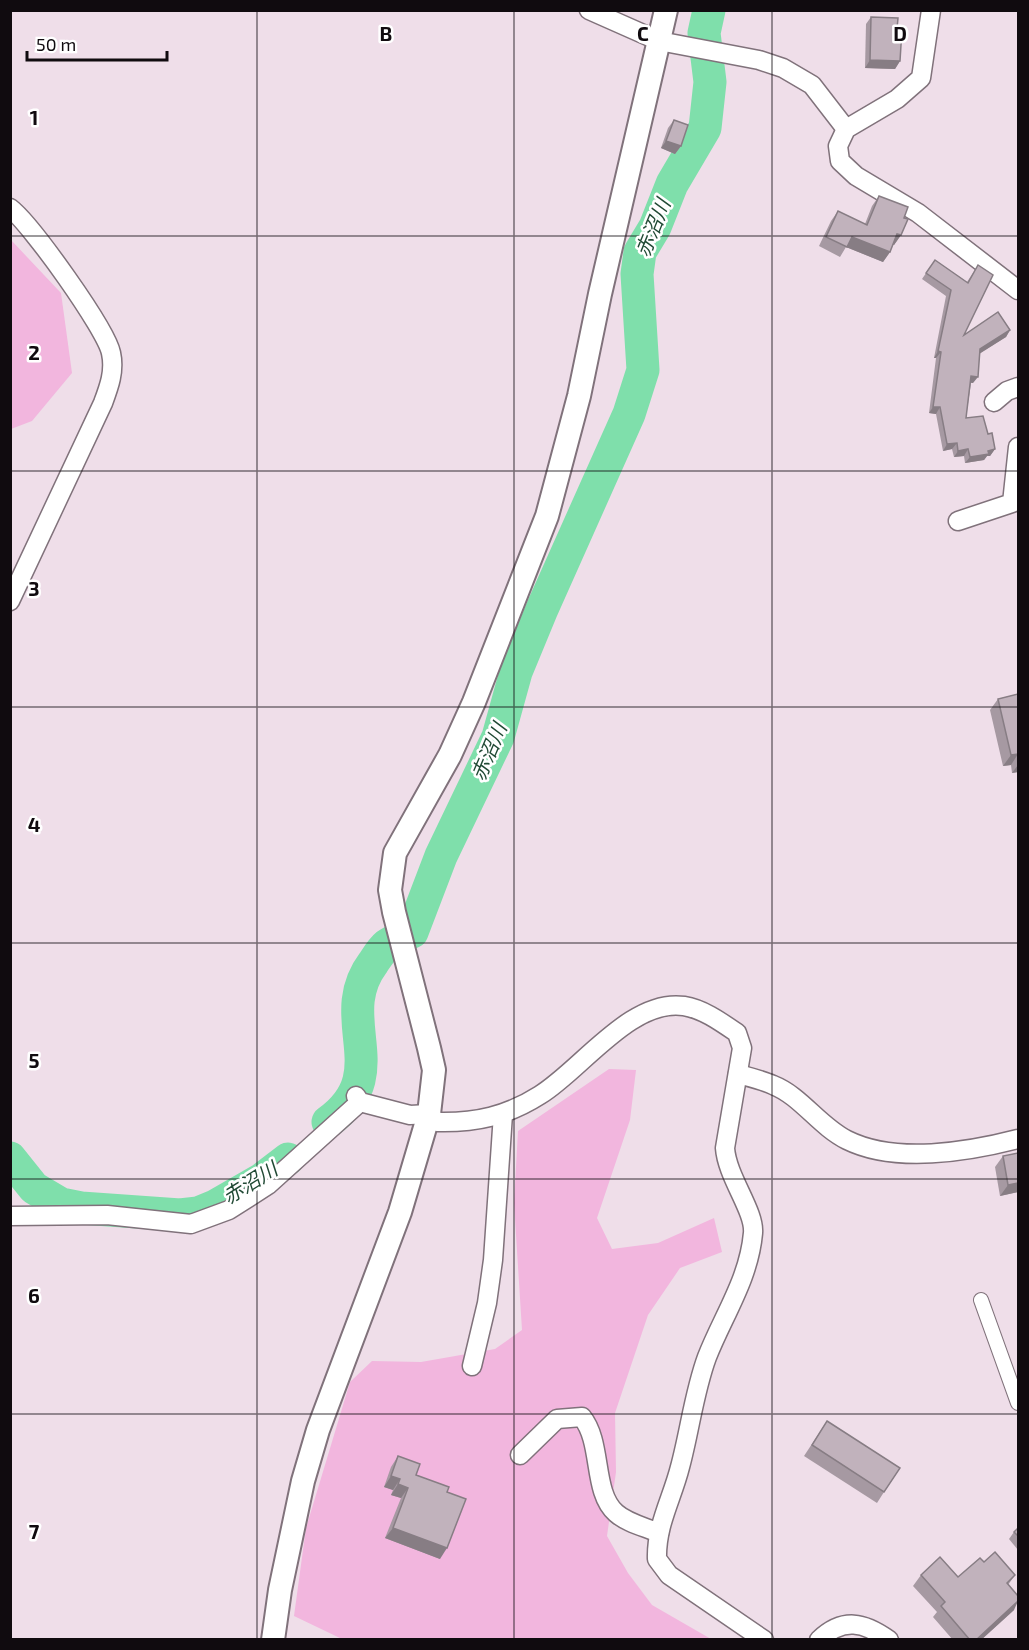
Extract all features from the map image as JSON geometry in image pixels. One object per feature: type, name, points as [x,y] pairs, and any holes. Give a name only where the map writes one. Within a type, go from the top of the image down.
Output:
[{"type":"street","points":[[589,10],[659,41],[751,58],[783,68],[812,85],[846,129]]},
{"type":"street","points":[[277,1639],[280,1590],[303,1481],[318,1430],[400,1212],[429,1114],[434,1070],[390,890],[395,853],[450,755],[470,713],[547,516],[579,396],[600,294],[666,10]]},
{"type":"street","points":[[931,10],[921,78],[897,99],[846,129],[838,146],[840,161],[845,168],[918,213],[1018,290]]},
{"type":"street","points":[[10,208],[36,235],[91,316],[108,344],[112,366],[111,382],[103,403],[10,601]]},
{"type":"street","points":[[994,402],[1007,391],[1018,387]]},
{"type":"street","points":[[958,521],[1012,503],[1018,447]]},
{"type":"street","points":[[10,1216],[107,1215],[191,1224],[229,1210],[268,1185],[358,1099],[410,1114],[429,1114],[437,1122],[466,1123],[503,1114],[541,1095],[625,1024],[667,1006],[684,1006],[707,1014],[737,1033],[742,1048],[725,1148],[726,1164],[751,1220],[753,1232],[737,1293],[708,1356],[695,1395],[680,1468],[658,1533],[657,1559],[669,1575],[765,1640]]},
{"type":"street","points":[[738,1074],[774,1085],[846,1140],[879,1149],[914,1153],[954,1152],[1018,1139]]},
{"type":"street","points":[[471,1366],[487,1303],[494,1260],[503,1114]]},
{"type":"street","points":[[981,1300],[1018,1403]]},
{"type":"street","points":[[520,1455],[557,1419],[582,1417],[590,1428],[606,1500],[625,1520],[658,1533]]},
{"type":"street","points":[[819,1640],[832,1628],[852,1622],[870,1627],[889,1640]]},
{"type":"shaded area","points":[[11,240],[61,293],[72,373],[32,421],[11,429]]},
{"type":"shaded area","points":[[609,1069],[636,1070],[630,1120],[597,1218],[612,1249],[658,1243],[714,1218],[722,1252],[680,1268],[648,1315],[615,1413],[616,1472],[607,1536],[628,1573],[652,1605],[711,1639],[342,1639],[294,1616],[306,1528],[350,1382],[372,1361],[421,1362],[495,1349],[522,1330],[514,1203],[518,1131]]},
{"type":"building","points":[[871,17],[898,18],[897,29],[902,29],[900,61],[870,60]]},
{"type":"building","points":[[674,120],[688,125],[681,146],[666,141]]},
{"type":"building","points":[[879,196],[908,207],[904,218],[908,219],[901,235],[897,234],[890,252],[852,237],[847,247],[826,237],[838,211],[867,225]]},
{"type":"building","points":[[935,260],[968,283],[978,265],[993,275],[964,335],[998,312],[1010,330],[980,349],[978,377],[971,376],[966,418],[983,416],[988,434],[992,433],[995,449],[988,451],[989,454],[970,457],[968,449],[958,451],[957,443],[947,444],[940,407],[933,407],[941,352],[938,351],[951,290],[926,273]]},
{"type":"building","points":[[1018,694],[1018,754],[1011,755],[998,699]]},
{"type":"building","points":[[1018,1153],[1018,1183],[1008,1185],[1003,1156]]},
{"type":"building","points":[[827,1421],[900,1468],[884,1492],[812,1445]]},
{"type":"building","points":[[398,1456],[420,1464],[416,1475],[449,1487],[447,1492],[466,1499],[447,1548],[393,1528],[408,1488],[398,1484],[400,1479],[391,1476]]},
{"type":"building","points":[[995,1552],[1015,1575],[1007,1583],[1018,1596],[1018,1601],[976,1640],[970,1640],[941,1606],[945,1602],[921,1575],[940,1557],[958,1577],[980,1558],[984,1562]]},
{"type":"waterway","name":"赤沼川","points":[[328,1122],[348,1103],[358,1084],[361,1065],[358,1005],[362,984],[385,947],[412,932],[441,856],[498,737],[516,672],[542,609],[629,414],[643,370],[637,274],[640,252],[655,227],[672,184],[705,128],[710,82],[704,33],[709,10]]},
{"type":"waterway","name":"赤沼川","points":[[10,1158],[34,1188],[61,1204],[81,1208],[180,1215],[198,1213],[215,1206],[262,1179],[288,1159]]}]
